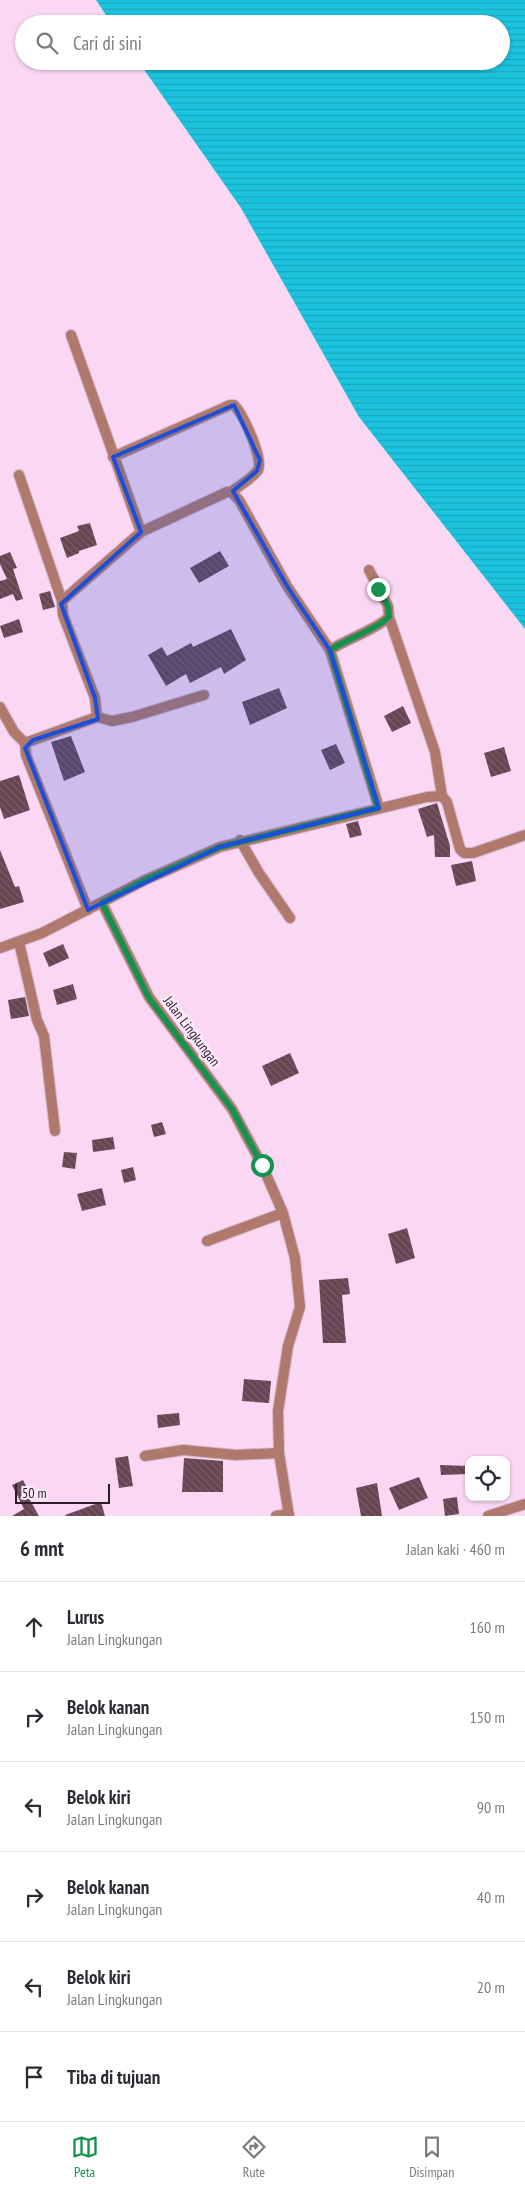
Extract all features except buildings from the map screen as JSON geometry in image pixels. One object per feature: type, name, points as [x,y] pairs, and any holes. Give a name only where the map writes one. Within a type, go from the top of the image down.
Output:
[{"type":"street","points":[[71,335],[141,532]]},
{"type":"street","points":[[62,601],[141,532],[231,492],[257,472],[260,460],[241,412],[234,405],[230,405],[113,457]]},
{"type":"street","points":[[19,475],[62,601],[63,615],[95,698],[97,717]]},
{"type":"street","points":[[231,492],[239,500],[287,586],[330,650],[378,808]]},
{"type":"street","points":[[369,570],[388,606],[389,617],[435,752],[442,796],[449,808],[460,849],[464,853],[473,853],[525,835]]},
{"type":"street","points":[[330,650],[350,638],[382,624],[389,617]]},
{"type":"street","points":[[26,744],[97,717],[112,721],[132,717],[204,694]]},
{"type":"street","points":[[0,707],[14,732],[26,744],[26,755],[88,910]]},
{"type":"street","points":[[0,948],[19,942],[88,910],[192,858],[240,840],[378,808],[442,796]]},
{"type":"street","points":[[240,840],[259,873],[290,918]]},
{"type":"street","name":"Jalan Lingkungan","points":[[102,903],[149,998],[232,1109],[262,1165],[283,1212],[295,1258],[300,1307],[288,1346],[278,1411],[279,1453],[289,1515]]},
{"type":"street","points":[[19,942],[37,1020],[44,1036],[56,1131]]},
{"type":"street","points":[[207,1241],[283,1212]]},
{"type":"street","points":[[144,1456],[184,1450],[236,1455],[279,1453]]},
{"type":"street","points":[[488,1516],[525,1504]]},
{"type":"street","points":[[276,1516],[289,1515]]},
{"type":"highlighted area","points":[[234,405],[260,460],[257,471],[233,491],[287,586],[330,650],[379,808],[220,847],[88,910],[25,748],[33,740],[98,719],[95,698],[61,604],[141,532],[113,457]]},
{"type":"water","points":[[96,0],[525,0],[525,629],[359,417],[241,208],[144,70],[510,70],[510,15],[106,15]]},
{"type":"route","points":[[262,1165],[232,1109],[210,1077],[149,998],[102,903],[192,858],[240,840],[378,808],[330,650],[350,638],[382,624],[389,617],[388,606],[378,589]]}]
